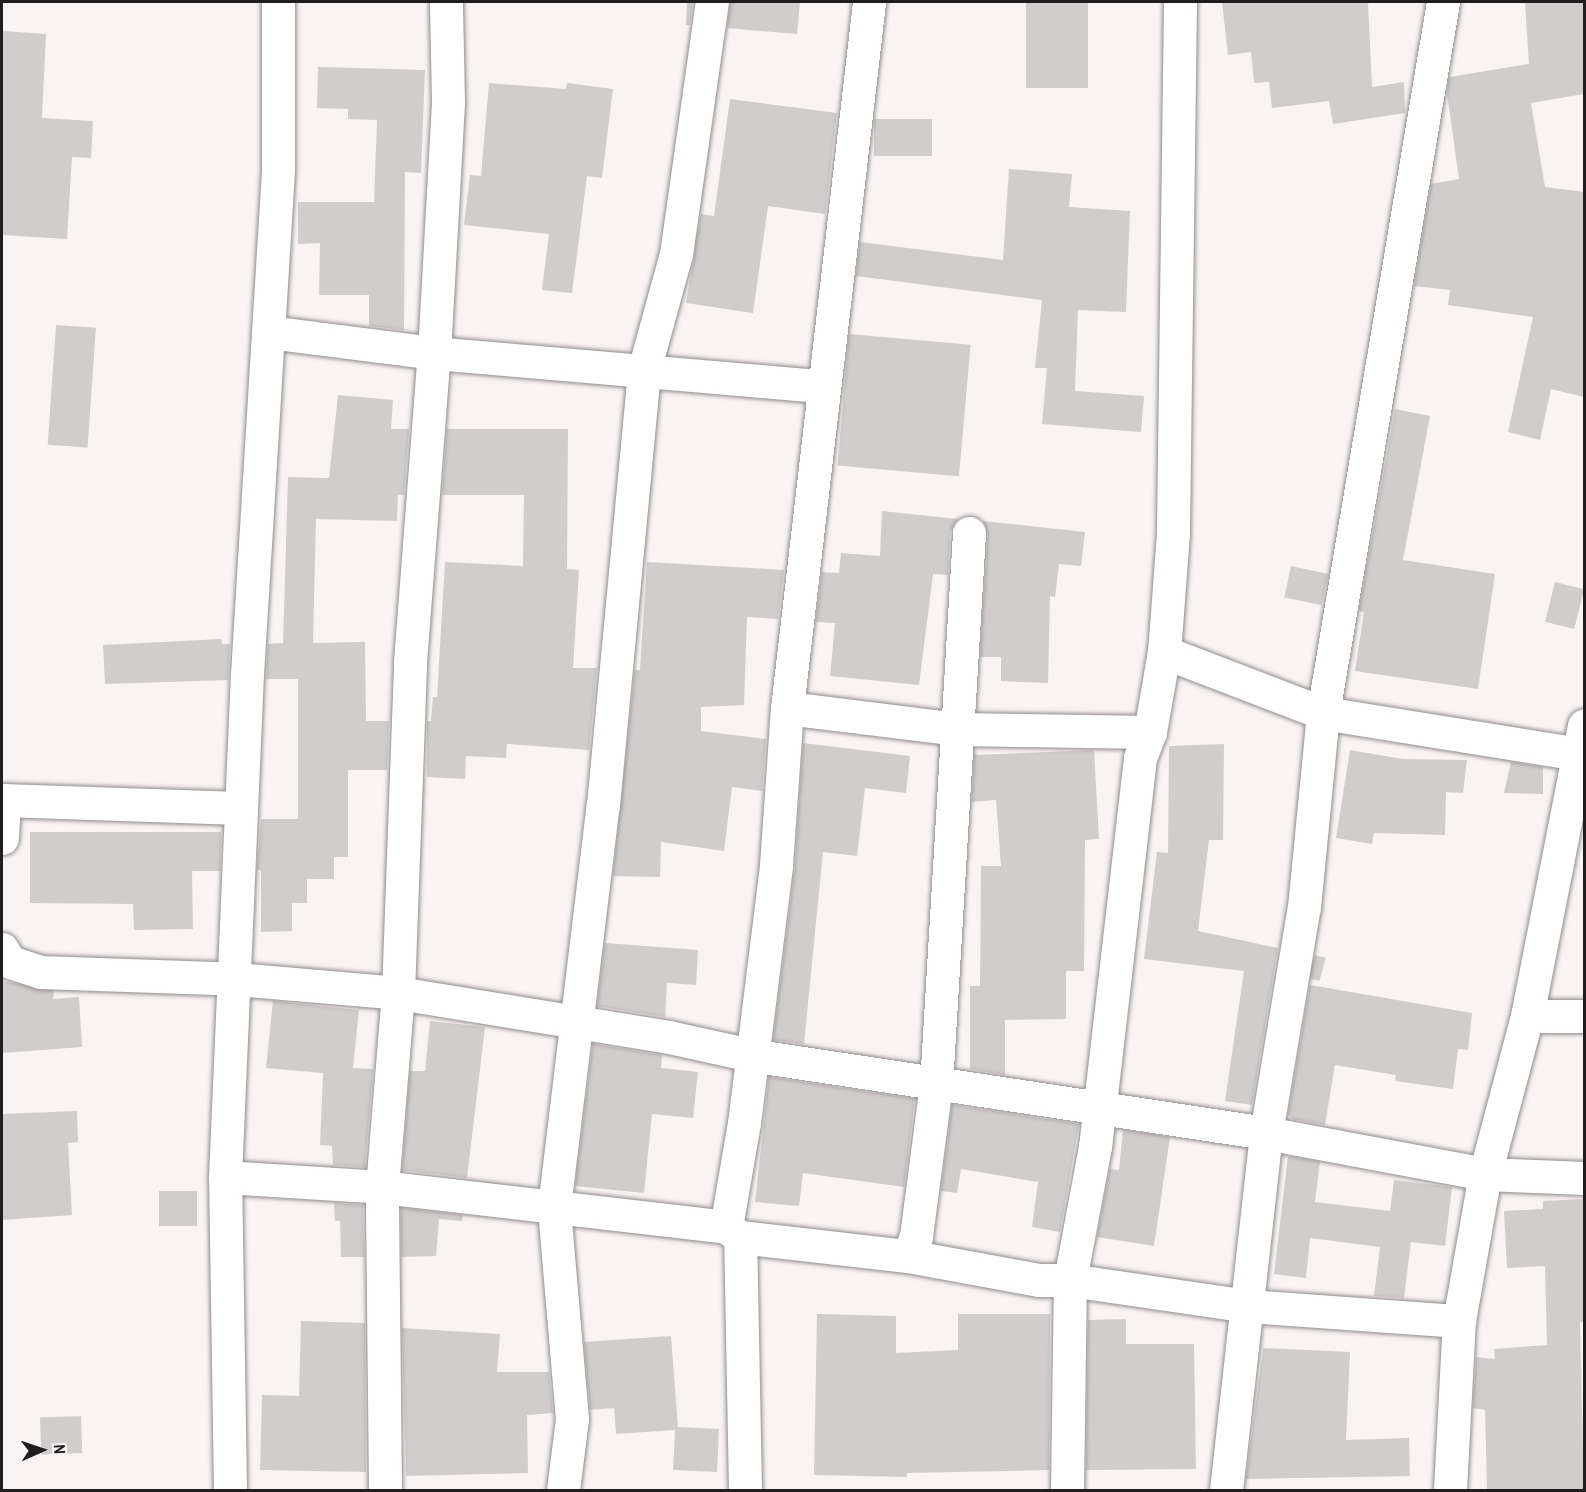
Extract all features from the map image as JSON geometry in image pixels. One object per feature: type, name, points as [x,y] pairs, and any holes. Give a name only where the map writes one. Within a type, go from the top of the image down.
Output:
[{"type":"street","points":[[230,1491],[225,1177],[236,978],[240,808],[278,170],[278,2]]},
{"type":"street","points":[[385,1491],[382,1187],[398,993],[410,662],[434,353],[448,101],[446,2]]},
{"type":"street","points":[[563,1491],[572,1419],[554,1207],[603,805],[644,370],[676,254],[712,2]]},
{"type":"street","points":[[745,1491],[733,1232],[750,1055],[776,865],[787,708],[822,386],[869,2]]},
{"type":"street","points":[[1067,1491],[1070,1280],[1099,1105],[1140,758],[1150,732],[1164,652],[1173,533],[1180,2]]},
{"type":"street","points":[[1226,1491],[1266,1133],[1304,907],[1323,713],[1443,2]]},
{"type":"street","points":[[268,332],[434,353],[822,386]]},
{"type":"street","points":[[908,1256],[916,1236],[936,1085],[969,534]]},
{"type":"street","points":[[1164,652],[1323,713],[1582,746],[1527,1016],[1485,1174],[1460,1321],[1449,1491]]},
{"type":"street","points":[[787,708],[957,729],[1150,732]]},
{"type":"street","points":[[2,838],[3,800],[240,808]]},
{"type":"street","points":[[2,949],[10,962],[40,972],[236,978],[398,993],[575,1025],[669,1037],[750,1055],[936,1085],[1099,1105],[1266,1133],[1485,1174],[1584,1178]]},
{"type":"street","points":[[1527,1016],[1584,1016]]},
{"type":"street","points":[[225,1177],[382,1187],[554,1207],[908,1256],[1039,1280],[1070,1280],[1248,1306],[1460,1321]]},
{"type":"building","points":[[687,2],[693,2],[690,25],[686,25]]},
{"type":"building","points":[[730,2],[800,2],[797,34],[727,28]]},
{"type":"building","points":[[1026,2],[1088,2],[1088,88],[1026,88]]},
{"type":"building","points":[[1222,2],[1368,2],[1372,87],[1404,82],[1405,113],[1333,124],[1329,101],[1272,108],[1269,82],[1254,83],[1251,52],[1228,55]]},
{"type":"building","points":[[1525,2],[1584,2],[1584,94],[1531,103],[1545,187],[1584,192],[1584,397],[1551,389],[1540,440],[1508,432],[1533,317],[1448,305],[1450,290],[1414,286],[1431,184],[1459,179],[1447,93],[1449,77],[1529,64]]},
{"type":"building","points":[[2,31],[46,34],[42,118],[93,121],[91,158],[72,157],[67,239],[2,235]]},
{"type":"building","points":[[318,67],[425,70],[421,173],[405,172],[404,330],[369,326],[369,295],[319,295],[320,243],[298,244],[298,202],[374,202],[377,120],[348,119],[348,109],[317,108]]},
{"type":"building","points":[[489,83],[566,89],[567,83],[613,89],[602,178],[587,176],[572,293],[542,290],[549,234],[464,225],[470,175],[481,176]]},
{"type":"building","points":[[730,99],[837,113],[825,214],[768,206],[753,313],[686,303],[701,214],[714,216]]},
{"type":"building","points":[[874,119],[932,119],[932,156],[874,156]]},
{"type":"building","points":[[1009,169],[1072,174],[1069,207],[1130,211],[1126,312],[1078,310],[1075,391],[1144,396],[1141,432],[1042,424],[1047,368],[1035,368],[1042,300],[856,276],[860,242],[1003,260]]},
{"type":"building","points":[[56,325],[96,328],[88,447],[48,445]]},
{"type":"building","points":[[849,334],[971,345],[959,476],[837,465]]},
{"type":"building","points":[[338,395],[393,400],[391,429],[409,429],[404,495],[398,495],[397,521],[316,519],[313,643],[365,642],[366,721],[389,721],[387,770],[348,770],[348,857],[334,857],[334,879],[307,879],[307,903],[292,903],[292,931],[261,932],[261,870],[257,870],[261,819],[298,819],[298,679],[266,679],[268,644],[283,643],[288,477],[329,478]]},
{"type":"building","points":[[1395,409],[1430,416],[1403,560],[1495,574],[1478,689],[1355,671],[1364,612],[1359,611]]},
{"type":"building","points":[[447,429],[568,429],[567,569],[579,570],[573,668],[597,668],[589,750],[507,744],[506,758],[466,756],[465,779],[427,777],[427,721],[431,721],[433,697],[437,697],[445,562],[523,566],[524,495],[442,495]]},
{"type":"building","points":[[882,511],[958,519],[950,532],[948,575],[933,574],[919,685],[830,676],[835,623],[816,622],[822,572],[839,573],[841,553],[880,556]]},
{"type":"building","points":[[983,521],[1085,532],[1081,566],[1059,564],[1055,597],[1050,596],[1048,683],[1001,681],[1001,657],[980,657],[988,534]]},
{"type":"building","points":[[647,562],[784,570],[778,619],[747,617],[744,705],[701,707],[701,731],[766,739],[762,791],[732,787],[724,851],[661,842],[660,877],[613,876],[635,670],[640,670]]},
{"type":"building","points":[[1291,566],[1328,574],[1322,605],[1284,597]]},
{"type":"building","points":[[1555,582],[1584,589],[1574,629],[1545,622]]},
{"type":"building","points":[[221,639],[222,644],[230,644],[228,680],[105,684],[103,645]]},
{"type":"building","points":[[803,743],[910,756],[906,793],[865,788],[857,856],[823,852],[804,1044],[773,1040],[795,867]]},
{"type":"building","points":[[1224,744],[1223,840],[1209,840],[1198,931],[1278,948],[1252,1105],[1225,1101],[1244,971],[1144,959],[1157,852],[1168,853],[1169,746]]},
{"type":"building","points":[[1094,750],[1099,839],[1085,840],[1084,971],[1066,971],[1066,1019],[1005,1020],[1005,1075],[970,1069],[970,986],[980,986],[981,866],[1001,866],[996,800],[972,802],[974,755]]},
{"type":"building","points":[[1350,750],[1403,759],[1467,760],[1463,793],[1446,792],[1445,835],[1374,833],[1372,844],[1336,838]]},
{"type":"building","points":[[1511,762],[1543,767],[1543,794],[1504,793]]},
{"type":"building","points":[[30,832],[221,832],[220,871],[192,871],[193,929],[134,930],[133,904],[30,903]]},
{"type":"building","points":[[605,943],[698,950],[696,985],[667,983],[665,1017],[597,1006]]},
{"type":"building","points":[[1315,955],[1326,958],[1319,981],[1309,978]]},
{"type":"building","points":[[2,981],[54,991],[53,999],[79,997],[82,1047],[2,1053]]},
{"type":"building","points":[[1310,985],[1472,1013],[1468,1050],[1458,1049],[1453,1089],[1395,1081],[1396,1075],[1335,1065],[1325,1125],[1292,1119],[1288,1115]]},
{"type":"building","points":[[273,1001],[359,1010],[353,1068],[373,1069],[365,1167],[333,1165],[332,1146],[320,1145],[323,1073],[266,1068]]},
{"type":"building","points":[[430,1021],[485,1027],[467,1178],[402,1170],[410,1071],[425,1071]]},
{"type":"building","points":[[593,1044],[662,1055],[661,1068],[698,1072],[693,1118],[652,1114],[644,1193],[575,1186]]},
{"type":"building","points":[[769,1077],[915,1099],[904,1187],[803,1173],[799,1206],[755,1202]]},
{"type":"building","points":[[952,1105],[1079,1124],[1060,1232],[1032,1227],[1038,1182],[961,1169],[957,1193],[941,1191]]},
{"type":"building","points":[[77,1111],[78,1142],[68,1143],[72,1215],[2,1220],[2,1114]]},
{"type":"building","points":[[1123,1130],[1170,1137],[1154,1246],[1097,1237],[1110,1169],[1119,1170]]},
{"type":"building","points":[[1288,1156],[1320,1162],[1315,1202],[1390,1211],[1394,1180],[1452,1187],[1445,1246],[1411,1242],[1404,1298],[1374,1296],[1380,1247],[1310,1238],[1306,1278],[1274,1274]]},
{"type":"building","points":[[159,1191],[197,1191],[197,1226],[159,1226]]},
{"type":"building","points":[[1584,1199],[1584,1322],[1580,1322],[1584,1491],[1487,1491],[1485,1410],[1473,1408],[1476,1357],[1495,1359],[1494,1349],[1547,1345],[1545,1266],[1507,1268],[1504,1211],[1543,1209],[1543,1201]]},
{"type":"building","points":[[334,1203],[363,1205],[364,1257],[341,1257],[340,1221],[335,1221]]},
{"type":"building","points":[[401,1208],[463,1215],[462,1221],[439,1219],[436,1256],[401,1257]]},
{"type":"building","points":[[817,1314],[896,1316],[896,1353],[958,1350],[958,1314],[1050,1314],[1049,1470],[907,1473],[907,1477],[814,1475]]},
{"type":"building","points":[[1126,1319],[1126,1344],[1194,1344],[1196,1469],[1086,1470],[1088,1320]]},
{"type":"building","points":[[301,1321],[365,1323],[366,1472],[260,1470],[262,1395],[299,1396]]},
{"type":"building","points":[[402,1328],[500,1334],[497,1372],[549,1372],[553,1413],[527,1415],[528,1473],[406,1476]]},
{"type":"building","points":[[671,1336],[678,1427],[719,1429],[717,1472],[673,1470],[675,1430],[616,1434],[614,1408],[590,1410],[584,1342]]},
{"type":"building","points":[[1263,1348],[1350,1352],[1346,1440],[1409,1438],[1410,1476],[1246,1479]]},
{"type":"building","points":[[81,1416],[82,1453],[41,1454],[40,1417]]}]
